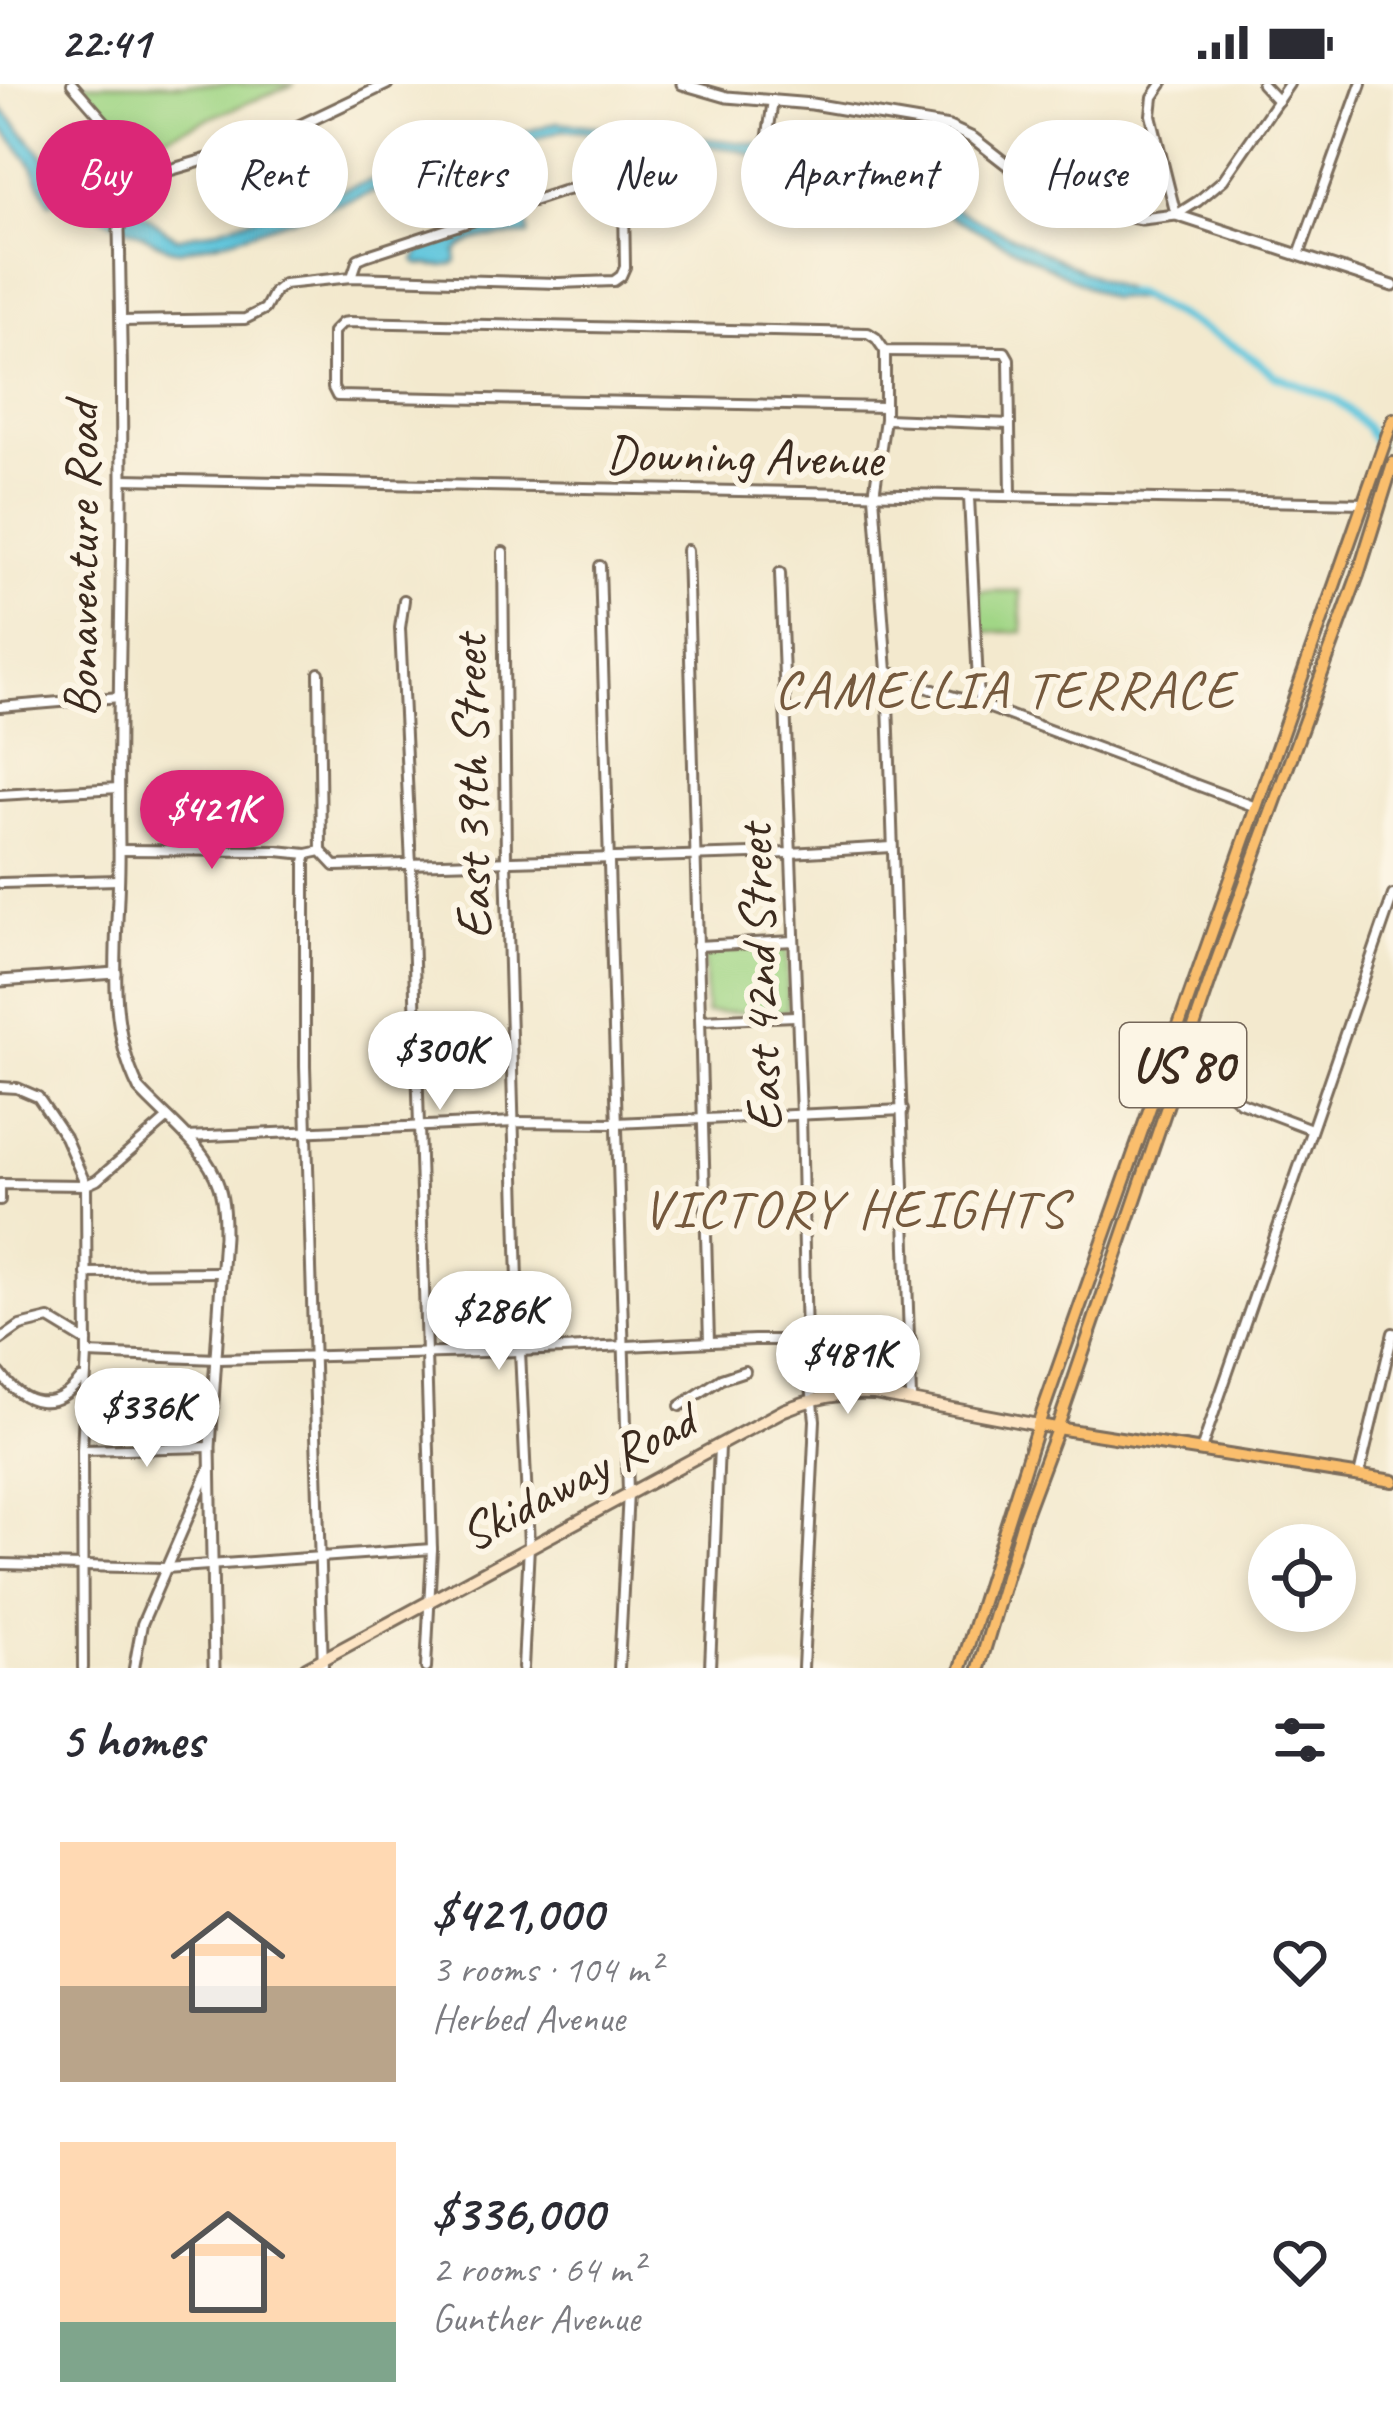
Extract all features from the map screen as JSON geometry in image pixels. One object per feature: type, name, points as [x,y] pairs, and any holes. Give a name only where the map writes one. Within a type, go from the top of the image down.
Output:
[{"type":"main road","name":"US 80","points":[[979,1668],[1024,1517],[1180,1073],[1256,807],[1393,419]]},
{"type":"main road","name":"US 80","points":[[962,1668],[1038,1425],[1298,738],[1393,463]]},
{"type":"main road","points":[[1360,566],[1357,551],[1370,510],[1365,503]]},
{"type":"main road","points":[[1283,731],[1298,738]]},
{"type":"main road","name":"Skidaway Road","points":[[306,1668],[324,1663],[430,1599],[774,1415],[811,1400],[850,1393],[911,1399],[1058,1429],[1393,1481]]},
{"type":"street","points":[[72,84],[104,120]]},
{"type":"street","points":[[172,169],[263,143],[387,84]]},
{"type":"street","points":[[682,84],[727,97],[872,112],[950,127],[1088,210],[1142,219],[1176,215],[1393,286]]},
{"type":"street","points":[[1162,84],[1151,115],[1176,215]]},
{"type":"street","points":[[1262,84],[1278,101]]},
{"type":"street","points":[[1176,215],[1223,179],[1289,84]]},
{"type":"street","points":[[1299,255],[1361,84]]},
{"type":"street","points":[[771,120],[773,100]]},
{"type":"street","points":[[121,321],[245,319],[265,309],[284,284],[352,277],[614,281],[625,267],[624,204],[612,192],[563,191],[364,256],[358,259],[352,277]]},
{"type":"street","name":"Bonaventure Road","points":[[119,228],[122,479],[116,973],[123,1052],[139,1089],[204,1158],[220,1190],[224,1236],[211,1466],[142,1624],[134,1668]]},
{"type":"street","points":[[884,407],[338,396],[333,388],[333,332],[349,322],[868,333],[885,351],[885,419],[874,495],[887,671],[911,1399]]},
{"type":"street","points":[[885,351],[1004,352],[1009,359],[1011,495]]},
{"type":"street","points":[[885,419],[1010,424]]},
{"type":"street","name":"Downing Avenue","points":[[122,479],[1365,503]]},
{"type":"street","points":[[969,497],[979,704]]},
{"type":"street","points":[[687,550],[709,1342]]},
{"type":"street","name":"East 39th Street","points":[[503,552],[506,861],[529,1545],[524,1668]]},
{"type":"street","points":[[599,566],[628,1492],[619,1668]]},
{"type":"street","name":"East 42nd Street","points":[[780,573],[806,1342],[815,1420],[803,1668]]},
{"type":"street","points":[[404,601],[400,628],[432,1549],[426,1668]]},
{"type":"street","points":[[887,671],[1256,807]]},
{"type":"street","points":[[320,673],[321,851],[335,866],[892,847]]},
{"type":"street","points":[[0,707],[120,697]]},
{"type":"street","points":[[0,795],[118,788]]},
{"type":"street","points":[[119,850],[321,851]]},
{"type":"street","points":[[307,854],[307,1132],[324,1663]]},
{"type":"street","points":[[0,883],[119,880]]},
{"type":"street","points":[[1201,1450],[1393,895]]},
{"type":"street","points":[[697,946],[794,941]]},
{"type":"street","points":[[0,981],[116,973]]},
{"type":"street","points":[[701,1020],[796,1016]]},
{"type":"street","points":[[1180,1073],[1311,1129]]},
{"type":"street","points":[[0,1087],[38,1097],[65,1137],[86,1185],[83,1668]]},
{"type":"street","points":[[186,1137],[903,1110]]},
{"type":"street","points":[[0,1200],[0,1184],[86,1185],[97,1180],[166,1120]]},
{"type":"street","points":[[86,1273],[221,1272]]},
{"type":"street","points":[[0,1340],[20,1326],[50,1319],[87,1342]]},
{"type":"street","points":[[1359,1475],[1393,1334]]},
{"type":"street","points":[[87,1354],[217,1359],[911,1340]]},
{"type":"street","points":[[0,1373],[22,1396],[48,1402],[76,1386],[85,1370]]},
{"type":"street","points":[[680,1406],[721,1378],[745,1371]]},
{"type":"street","points":[[710,1668],[719,1446]]},
{"type":"street","points":[[82,1450],[210,1447]]},
{"type":"street","points":[[211,1466],[214,1668]]},
{"type":"street","points":[[0,1564],[166,1568],[432,1549]]},
{"type":"green space","points":[[81,84],[295,84],[172,133],[172,120],[108,120]]},
{"type":"green space","points":[[979,591],[1020,591],[1023,632],[981,632]]},
{"type":"green space","points":[[787,947],[788,1011],[706,1013],[704,951]]},
{"type":"water","points":[[0,106],[36,147],[36,175],[31,164],[0,125]]},
{"type":"water","points":[[572,124],[572,131],[548,135],[548,125]]},
{"type":"water","points":[[717,140],[741,143],[740,150],[717,147]]},
{"type":"water","points":[[372,180],[372,193],[348,201],[348,188]]},
{"type":"water","points":[[979,220],[1135,293],[1212,336],[1139,299],[1109,298],[974,228],[979,228]]},
{"type":"water","points":[[127,228],[163,228],[176,238],[220,228],[265,228],[179,251]]},
{"type":"water","points":[[490,228],[528,228],[528,235],[471,241],[456,252],[457,262],[448,265],[417,264],[421,250]]},
{"type":"waterway","points":[[1127,292],[1242,350],[1276,376],[1337,400],[1377,445]]},
{"type":"district","name":"CAMELLIA TERRACE","points":[[1005,689]]},
{"type":"district","name":"VICTORY HEIGHTS","points":[[855,1208]]}]
